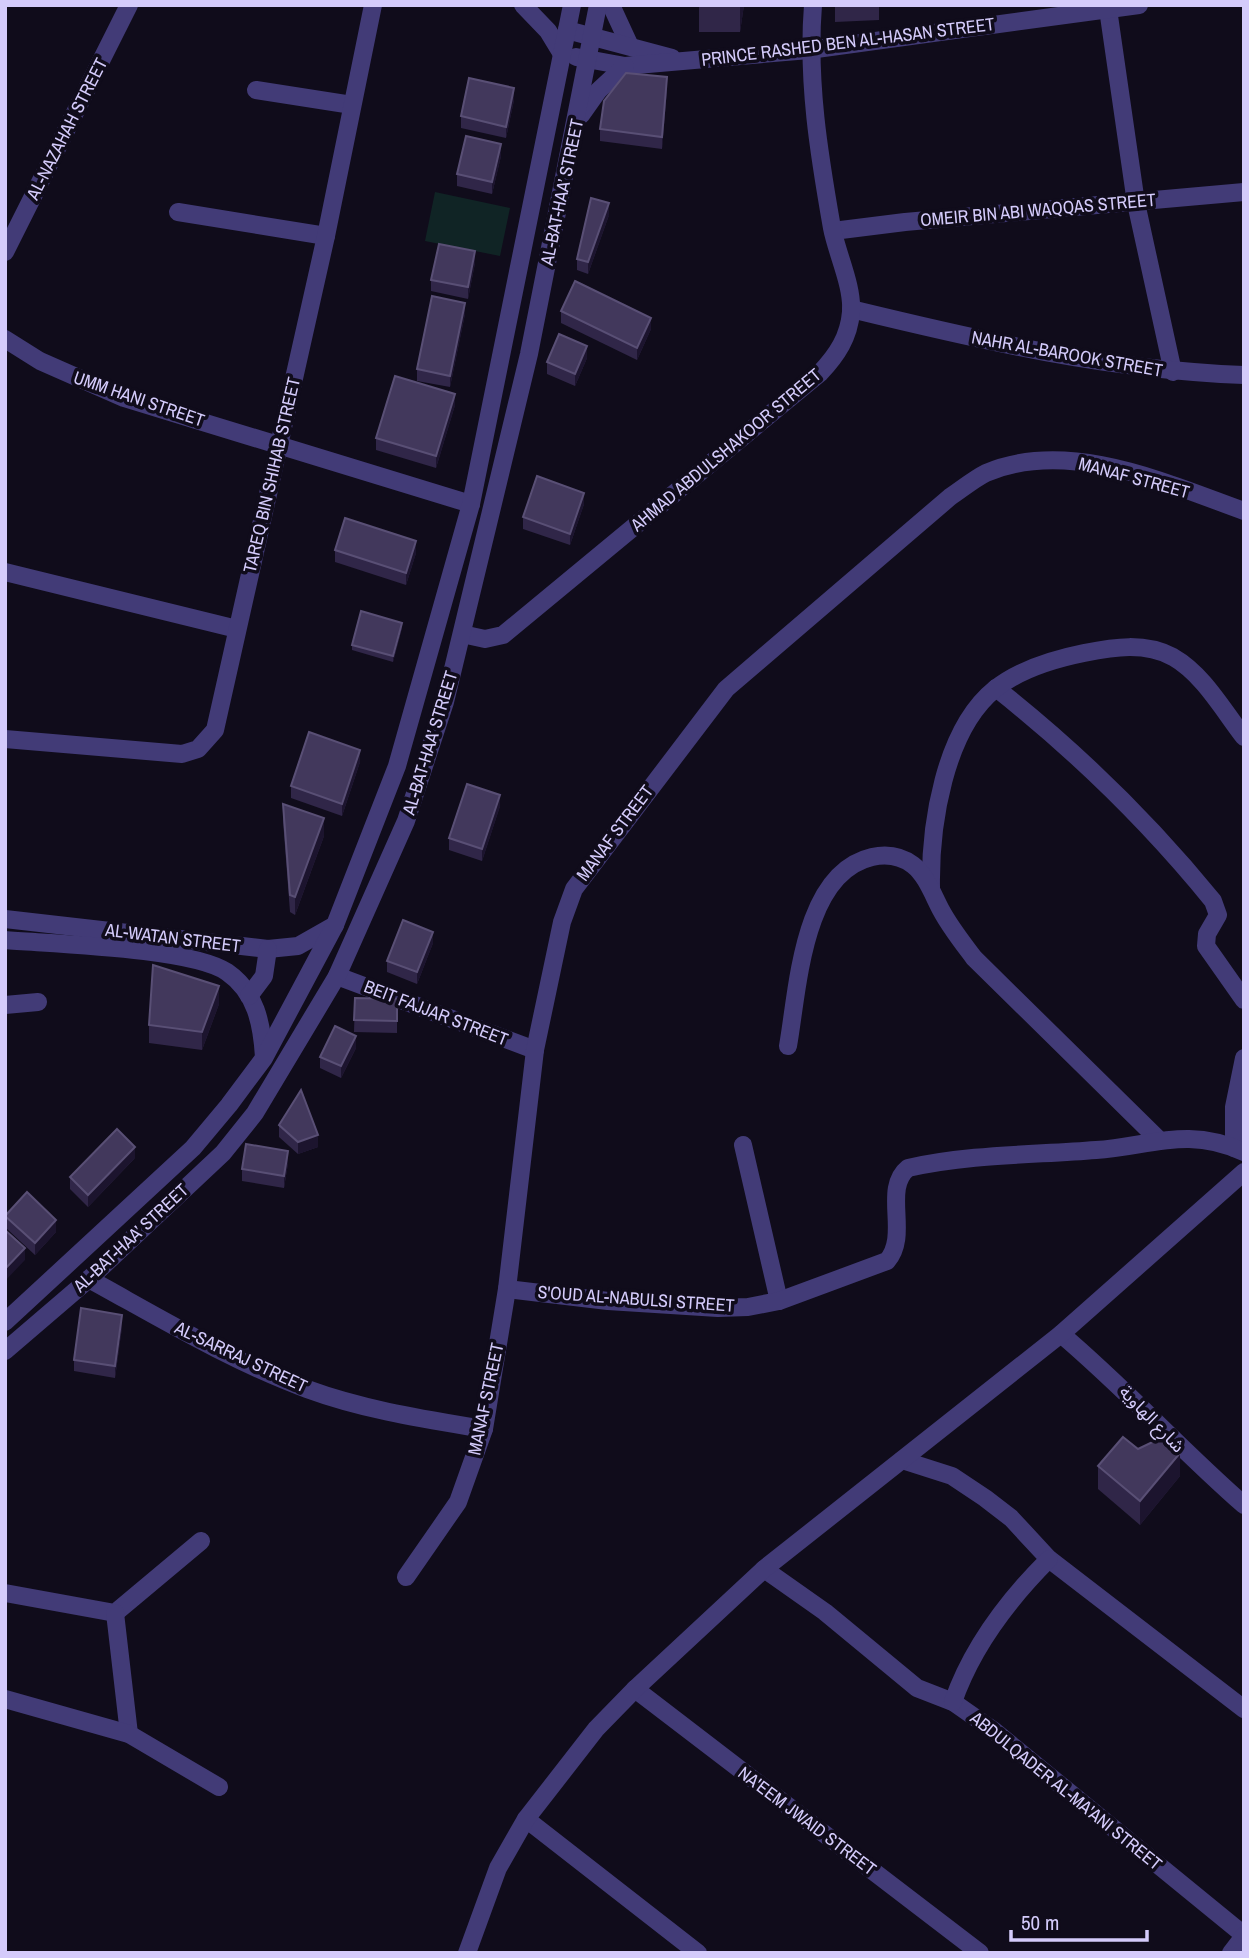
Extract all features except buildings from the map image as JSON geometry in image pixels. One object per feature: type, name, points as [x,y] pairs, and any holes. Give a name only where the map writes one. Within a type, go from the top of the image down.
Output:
[{"type":"street","name":"AL-NAZAHAH STREET","points":[[5,252],[129,5]]},
{"type":"street","name":"TAREQ BIN SHIHAB STREET","points":[[5,739],[165,754],[183,754],[209,740],[219,719],[326,236],[373,5]]},
{"type":"street","points":[[523,5],[548,32],[562,54]]},
{"type":"street","name":"AL-BAT-HAA’ STREET","points":[[5,1322],[193,1148],[264,1058],[335,925],[397,766],[471,504],[572,5]]},
{"type":"street","name":"AL-BAT-HAA’ STREET","points":[[5,1351],[89,1279],[223,1153],[256,1113],[337,976],[406,821],[445,702],[528,354],[598,5]]},
{"type":"street","points":[[611,5],[629,44]]},
{"type":"street","name":"AHMAD ABDULSHAKOOR STREET","points":[[462,634],[485,639],[503,635],[821,373],[841,348],[851,309],[833,231],[813,111],[809,50],[813,5]]},
{"type":"street","name":"PRINCE RASHED BEN AL-HASAN STREET","points":[[562,54],[625,66],[809,50],[1139,5]]},
{"type":"street","points":[[1108,9],[1136,203],[1173,372]]},
{"type":"street","name":"PRINCE RASHED BEN AL-HASAN STREET","points":[[567,30],[629,44],[682,61]]},
{"type":"street","points":[[576,120],[598,91],[625,66]]},
{"type":"street","points":[[257,90],[352,105]]},
{"type":"street","name":"OMEIR BIN ABI WAQQAS STREET","points":[[833,231],[905,222],[1244,192]]},
{"type":"street","points":[[178,212],[326,236]]},
{"type":"street","name":"NAHR AL-BAROOK STREET","points":[[851,309],[1021,350],[1173,372],[1244,375]]},
{"type":"street","name":"UMM HANI STREET","points":[[5,339],[40,361],[124,398],[279,443],[471,504]]},
{"type":"street","name":"MANAF STREET","points":[[406,1577],[458,1502],[484,1429],[507,1289],[535,1050],[566,905],[586,869],[726,689],[950,497],[986,473],[1050,459],[1131,474],[1244,511]]},
{"type":"street","points":[[5,572],[237,629]]},
{"type":"street","points":[[931,891],[933,832],[950,763],[965,725],[996,688],[1024,672],[1061,659],[1104,649],[1150,649],[1172,657],[1192,671],[1244,737]]},
{"type":"street","points":[[996,688],[1119,794],[1213,901],[1218,915],[1208,934],[1206,946],[1244,1000]]},
{"type":"street","points":[[788,1046],[811,924],[834,884],[857,863],[887,855],[915,866],[950,926],[974,958],[1158,1139]]},
{"type":"street","name":"AL-WATAN STREET","points":[[5,919],[268,949],[298,946],[335,925]]},
{"type":"street","name":"AL-WATAN STREET","points":[[5,940],[197,960],[227,971],[249,996],[262,1027],[264,1058]]},
{"type":"street","points":[[249,996],[264,976],[268,949]]},
{"type":"street","name":"BEIT FAJJAR STREET","points":[[337,976],[535,1050]]},
{"type":"street","points":[[5,1005],[38,1002]]},
{"type":"street","points":[[1239,1150],[1234,1107],[1244,1058]]},
{"type":"street","name":"S'OUD AL-NABULSI STREET","points":[[507,1289],[718,1308],[779,1301],[887,1261],[897,1247],[898,1182],[908,1168],[990,1156],[1098,1150],[1158,1139],[1196,1139],[1239,1150]]},
{"type":"street","points":[[743,1145],[779,1301]]},
{"type":"street","points":[[467,1953],[498,1868],[526,1819],[596,1729],[635,1689],[764,1569],[1060,1334],[1244,1172]]},
{"type":"street","name":"AL-SARRAJ STREET","points":[[89,1279],[174,1326],[310,1390],[392,1413],[484,1429]]},
{"type":"street","name":"شارع الهاوية","points":[[1060,1334],[1110,1375],[1185,1454],[1244,1505]]},
{"type":"street","points":[[902,1460],[951,1476],[985,1498],[1011,1518],[1049,1559],[1244,1709]]},
{"type":"street","points":[[115,1613],[201,1541]]},
{"type":"street","name":"ABDULQADER AL-MA'ANI STREET","points":[[1049,1559],[983,1637],[960,1679],[953,1702],[993,1730],[1244,1936]]},
{"type":"street","points":[[764,1569],[825,1612],[917,1688],[953,1702]]},
{"type":"street","points":[[5,1593],[115,1613]]},
{"type":"street","points":[[115,1613],[129,1734]]},
{"type":"street","name":"NA'EEM JWAID STREET","points":[[635,1689],[980,1953]]},
{"type":"street","points":[[5,1699],[129,1734],[219,1787]]},
{"type":"street","points":[[526,1819],[698,1953]]},
{"type":"street","points":[[1231,1953],[1244,1936]]},
{"type":"green space","points":[[435,192],[510,208],[500,256],[425,241]]}]
